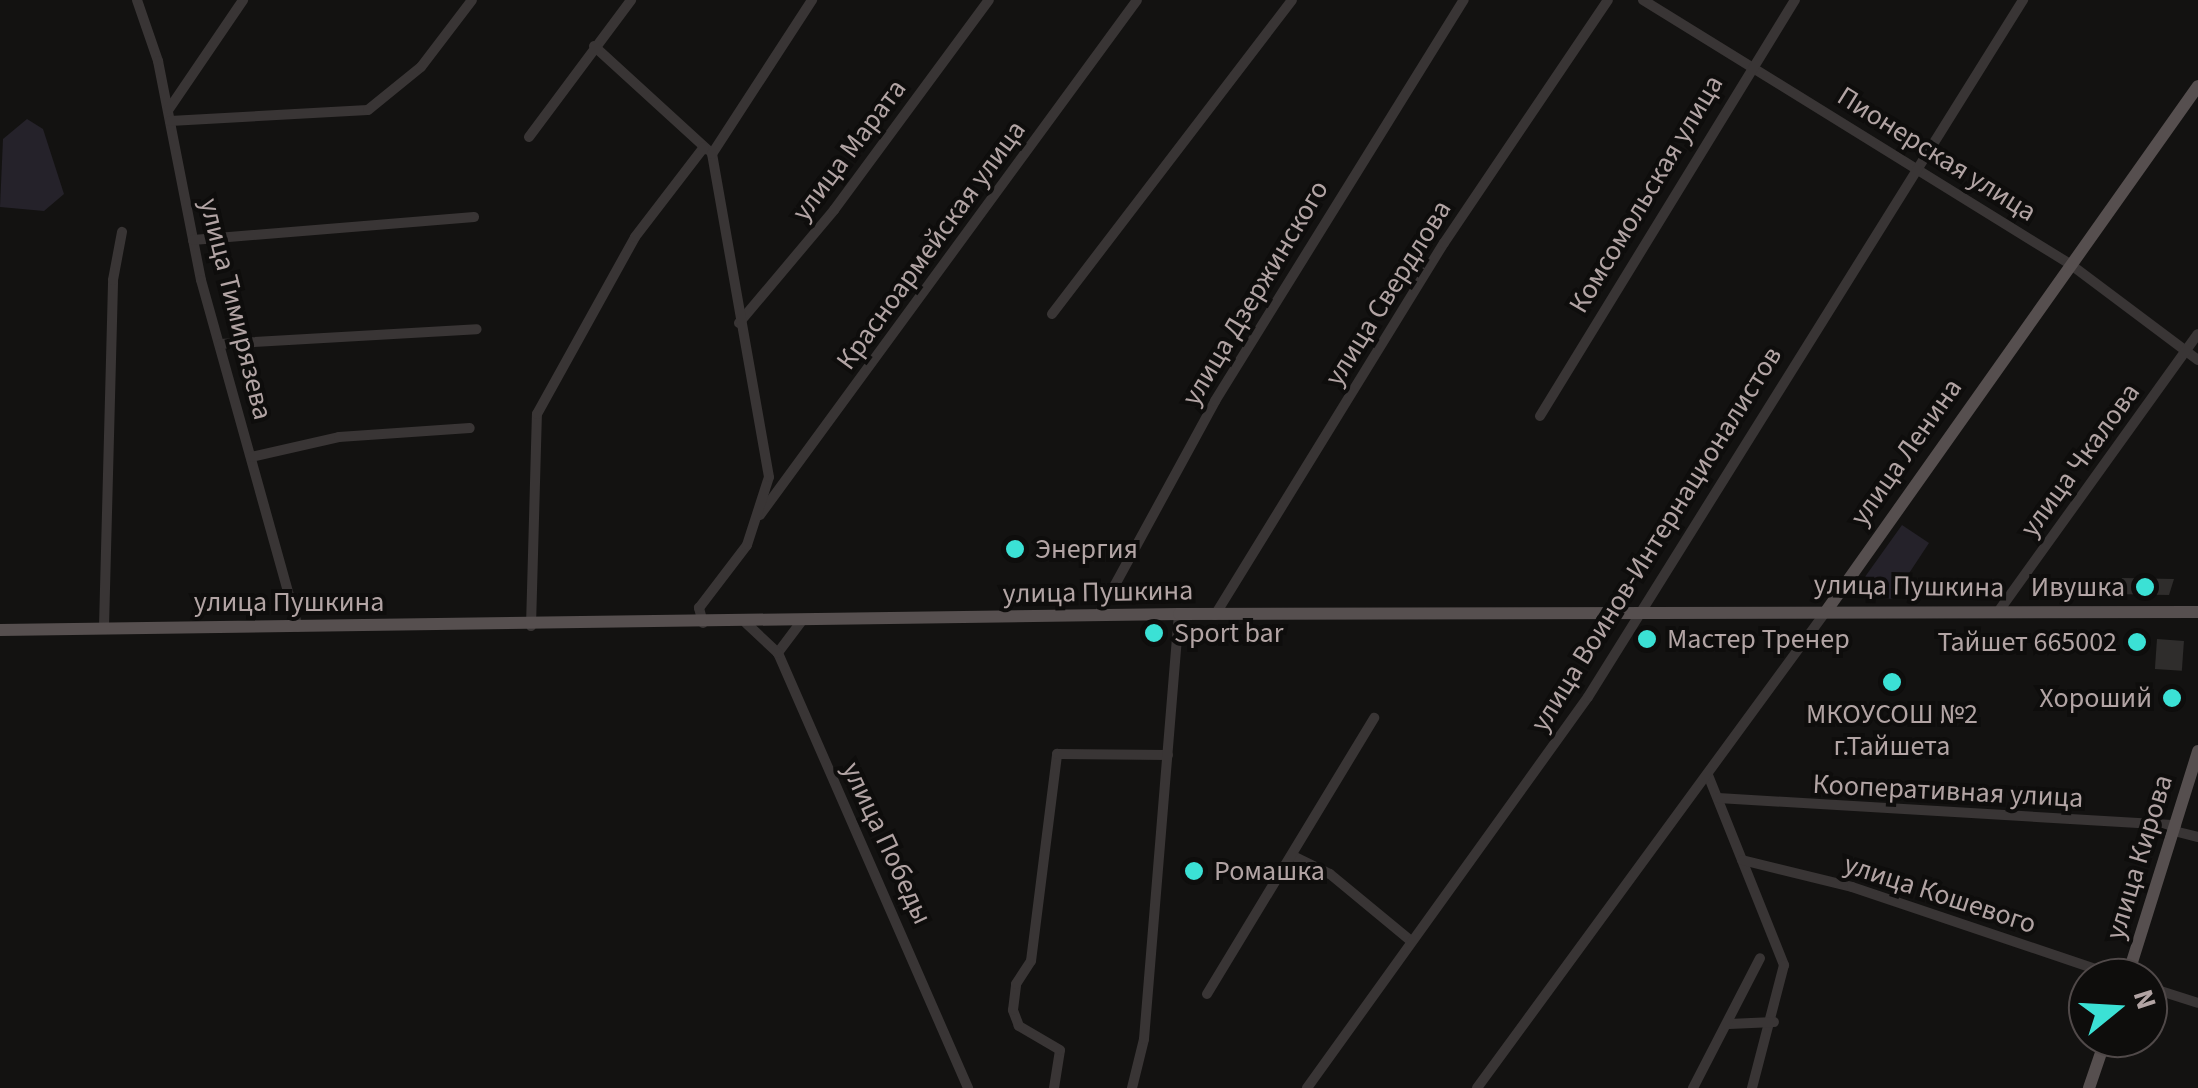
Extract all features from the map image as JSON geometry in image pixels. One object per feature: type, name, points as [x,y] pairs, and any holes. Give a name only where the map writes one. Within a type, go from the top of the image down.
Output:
[{"type":"main road","name":"улица Ленина","points":[[1827,610],[2198,86]]},
{"type":"main road","name":"улица Пушкина","points":[[0,630],[746,624],[1180,614],[2198,612]]},
{"type":"main road","name":"улица Кирова","points":[[2131,958],[2198,751]]},
{"type":"main road","points":[[2089,1088],[2099,1058]]},
{"type":"street","name":"улица Тимирязева","points":[[137,0],[170,115],[194,240],[220,344],[298,627]]},
{"type":"street","points":[[170,115],[244,0]]},
{"type":"street","points":[[170,115],[368,110],[421,67],[472,0]]},
{"type":"street","points":[[529,138],[631,0]]},
{"type":"street","points":[[531,626],[537,414],[635,237],[708,151],[812,0]]},
{"type":"street","name":"улица Марата","points":[[740,323],[834,210],[990,0]]},
{"type":"street","name":"Красноармейская улица","points":[[703,624],[698,608],[710,586],[747,545],[760,516],[1138,0]]},
{"type":"street","points":[[1052,314],[1292,0]]},
{"type":"street","name":"улица Дзержинского","points":[[1098,616],[1215,401],[1464,0]]},
{"type":"street","name":"улица Свердлова","points":[[1216,615],[1444,243],[1608,0]]},
{"type":"street","name":"Пионерская улица","points":[[1643,0],[1916,165],[2070,264],[2198,360]]},
{"type":"street","name":"Комсомольская улица","points":[[1540,416],[1751,64],[1795,0]]},
{"type":"street","name":"улица Воинов-Интернационалистов","points":[[1307,1088],[1588,696],[1916,165],[2023,0]]},
{"type":"street","points":[[594,46],[708,151],[768,451],[760,516]]},
{"type":"street","points":[[194,240],[474,217]]},
{"type":"street","points":[[104,627],[113,280],[122,232]]},
{"type":"street","points":[[220,344],[477,329]]},
{"type":"street","name":"улица Чкалова","points":[[1998,612],[2198,334]]},
{"type":"street","points":[[250,457],[339,437],[470,428]]},
{"type":"street","name":"улица Ленина","points":[[1477,1088],[1827,610]]},
{"type":"street","points":[[1132,1088],[1144,1039],[1180,614]]},
{"type":"street","points":[[746,624],[778,654],[801,622]]},
{"type":"street","name":"улица Победы","points":[[778,654],[968,1088]]},
{"type":"street","points":[[1206,994],[1374,718]]},
{"type":"street","points":[[1054,1088],[1060,1050],[1019,1026],[1013,1010],[1016,984],[1031,961],[1057,754],[1168,755]]},
{"type":"street","points":[[1708,774],[1784,965],[1774,1022],[1752,1088]]},
{"type":"street","name":"Кооперативная улица","points":[[1718,798],[2175,828],[2198,836]]},
{"type":"street","points":[[1292,856],[1330,874],[1411,941]]},
{"type":"street","name":"улица Кошевого","points":[[1742,860],[1852,887],[2068,959]]},
{"type":"street","points":[[1693,1088],[1730,1024],[1760,958]]},
{"type":"street","points":[[2168,993],[2198,1003]]},
{"type":"street","points":[[1730,1024],[1774,1022]]},
{"type":"shaded area","points":[[27,119],[43,129],[64,194],[44,211],[0,207],[3,139]]},
{"type":"shaded area","points":[[1902,525],[1929,543],[1892,599],[1852,595]]},
{"type":"building","name":"Ивушка","points":[[2122,578],[2174,579],[2169,595],[2113,594]]},
{"type":"building","points":[[2157,639],[2184,641],[2182,671],[2155,669]]},
{"type":"place","name":"Энергия","points":[[1015,549]]},
{"type":"place","name":"Ивушка","points":[[2145,587]]},
{"type":"place","name":"Sport bar","points":[[1154,633]]},
{"type":"place","name":"Мастер Тренер","points":[[1647,639]]},
{"type":"place","name":"Тайшет 665002","points":[[2137,642]]},
{"type":"place","name":"МКОУСОШ №2 г.Тайшета","points":[[1892,682]]},
{"type":"place","name":"Хороший","points":[[2172,698]]},
{"type":"place","name":"Ромашка","points":[[1194,871]]}]
